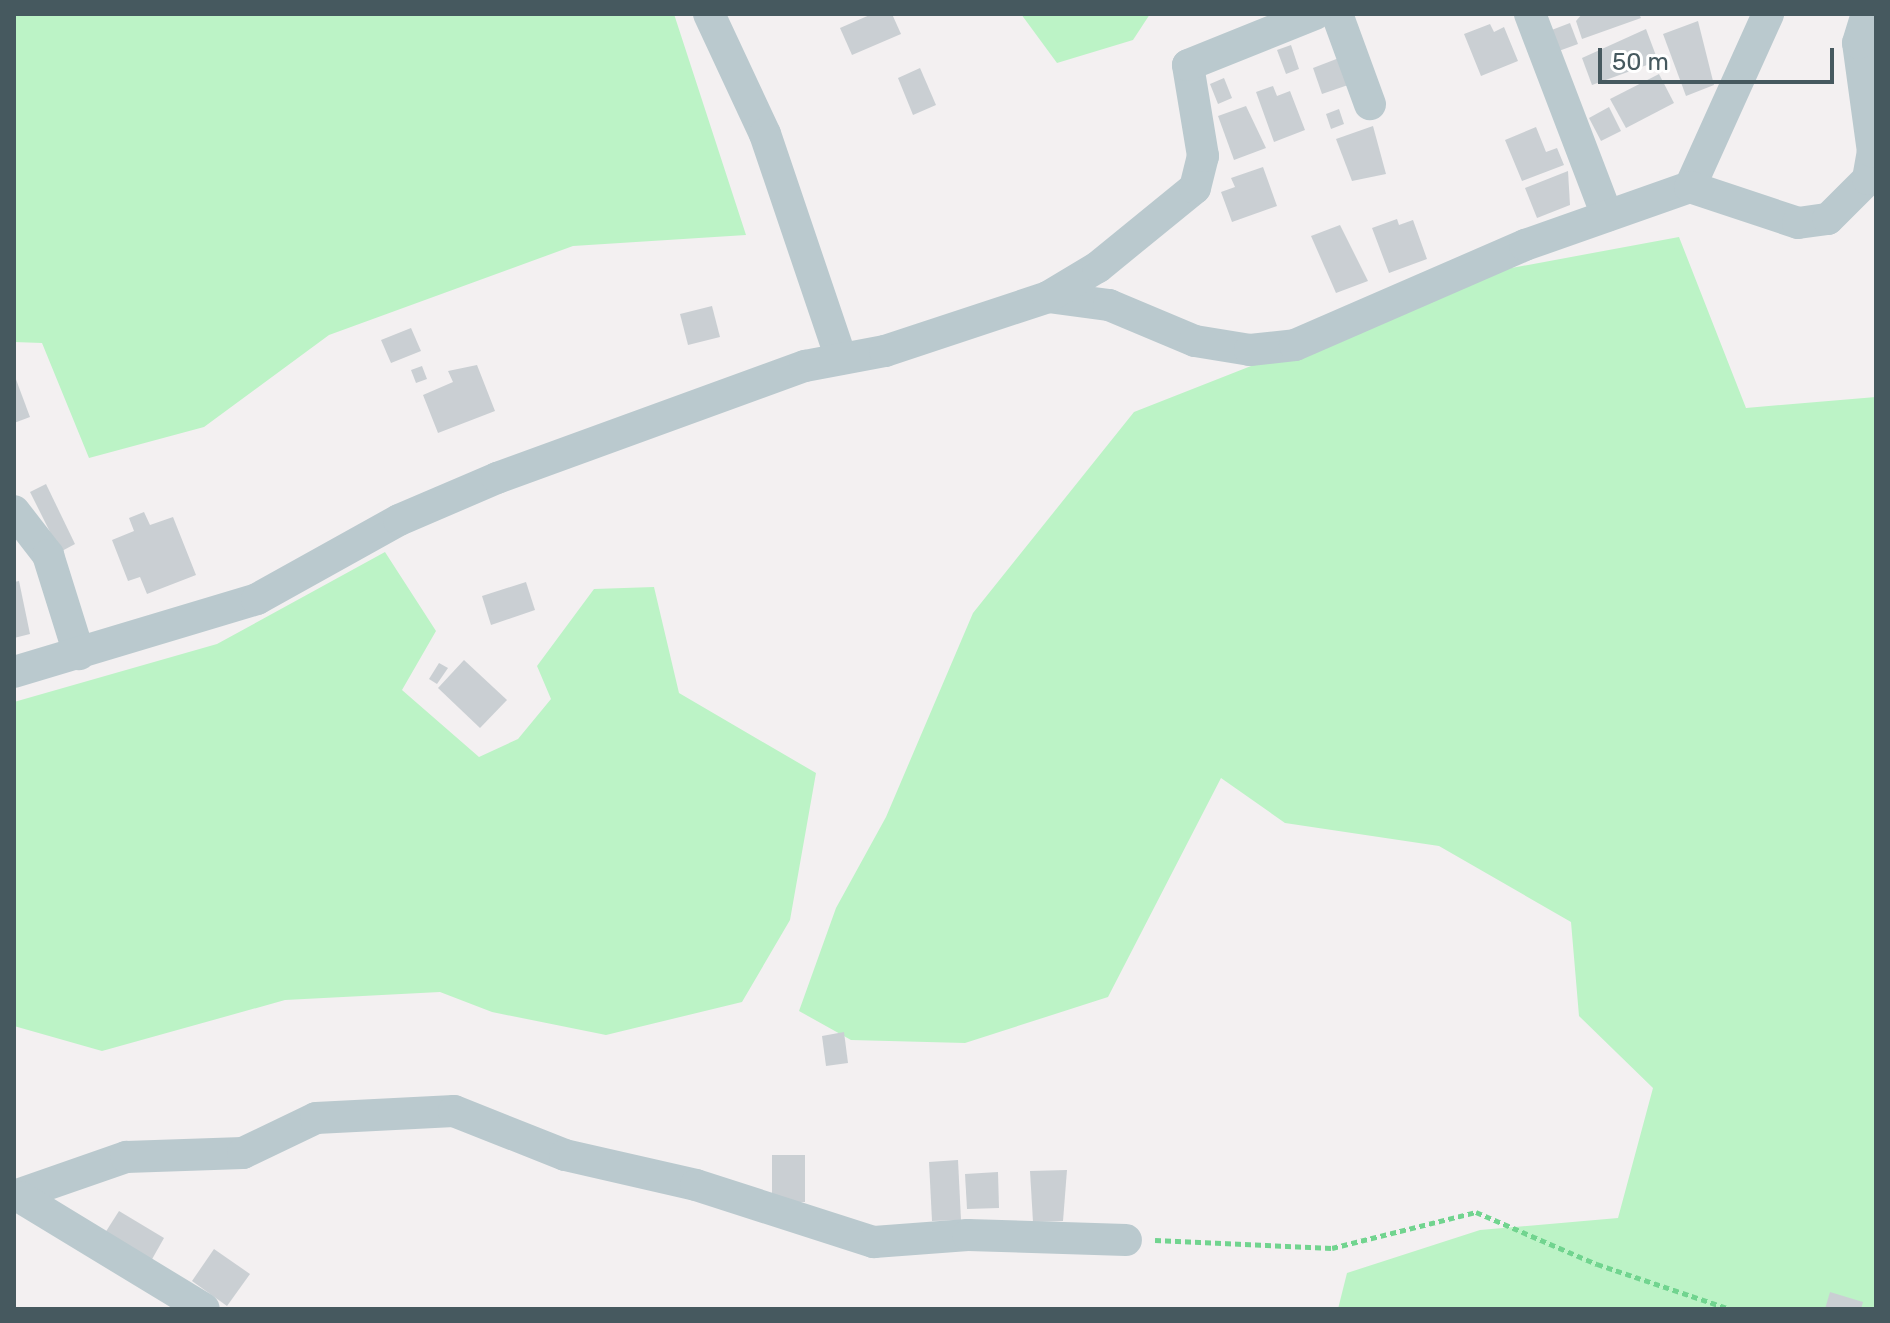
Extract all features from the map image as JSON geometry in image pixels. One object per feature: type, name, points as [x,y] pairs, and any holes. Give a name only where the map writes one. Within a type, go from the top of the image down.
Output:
[{"type":"street","points":[[709,14],[765,134],[841,359]]},
{"type":"street","points":[[14,672],[257,599],[399,520],[497,478],[841,359],[1048,297],[1098,267],[1195,188],[1203,156],[1188,65],[1315,14]]},
{"type":"street","points":[[1337,14],[1370,104]]},
{"type":"street","points":[[1530,14],[1607,216]]},
{"type":"street","points":[[1690,187],[1768,14]]},
{"type":"street","points":[[1048,297],[1109,305],[1195,341],[1250,350],[1295,345],[1607,216],[1690,187],[1798,223],[1828,219],[1850,202],[1868,179],[1873,152],[1858,43],[1867,14]]},
{"type":"street","points":[[14,511],[48,555],[79,654]]},
{"type":"street","points":[[17,1196],[126,1157],[243,1153],[316,1118],[454,1111],[565,1155],[696,1185],[874,1242],[968,1235],[1126,1240]]},
{"type":"street","points":[[17,1196],[204,1309]]},
{"type":"path","points":[[1126,1240],[1332,1248],[1476,1212],[1597,1264],[1730,1309]]},
{"type":"green space","points":[[14,14],[674,14],[746,235],[573,246],[329,335],[204,427],[89,458],[42,343],[14,342]]},
{"type":"green space","points":[[1021,14],[1150,14],[1133,40],[1057,63]]},
{"type":"green space","points":[[1679,237],[1746,408],[1876,397],[1876,1309],[1338,1309],[1347,1273],[1480,1230],[1618,1218],[1653,1088],[1579,1016],[1571,922],[1439,846],[1285,823],[1221,778],[1108,997],[965,1043],[851,1040],[799,1011],[836,908],[886,817],[973,613],[1134,412],[1490,272]]},
{"type":"green space","points":[[385,552],[436,631],[402,690],[479,757],[518,739],[551,699],[537,666],[594,589],[654,587],[679,693],[816,773],[790,920],[742,1002],[606,1035],[492,1012],[440,992],[285,1000],[102,1051],[14,1026],[14,702],[217,644]]},
{"type":"building","points":[[872,14],[892,14],[901,34],[852,55],[840,28]]},
{"type":"building","points":[[1582,14],[1639,14],[1641,18],[1582,39],[1576,21]]},
{"type":"building","points":[[1698,21],[1714,85],[1686,96],[1663,34]]},
{"type":"building","points":[[1570,23],[1578,44],[1556,52],[1549,31]]},
{"type":"building","points":[[1490,24],[1494,32],[1504,27],[1518,61],[1481,76],[1464,34]]},
{"type":"building","points":[[1646,29],[1658,61],[1592,85],[1582,58]]},
{"type":"building","points":[[1291,45],[1299,69],[1286,74],[1277,50]]},
{"type":"building","points":[[1339,58],[1348,85],[1322,94],[1313,68]]},
{"type":"building","points":[[920,68],[936,105],[913,115],[898,78]]},
{"type":"building","points":[[1659,74],[1674,103],[1626,128],[1610,99]]},
{"type":"building","points":[[1224,78],[1232,98],[1218,104],[1210,84]]},
{"type":"building","points":[[1273,86],[1277,96],[1290,91],[1305,130],[1274,142],[1256,92]]},
{"type":"building","points":[[1246,106],[1266,148],[1234,160],[1218,116]]},
{"type":"building","points":[[1609,107],[1621,131],[1601,141],[1589,118]]},
{"type":"building","points":[[1339,109],[1344,124],[1331,129],[1326,114]]},
{"type":"building","points":[[1373,126],[1386,174],[1352,181],[1336,139]]},
{"type":"building","points":[[1536,127],[1546,152],[1557,148],[1564,165],[1522,181],[1505,140]]},
{"type":"building","points":[[1263,167],[1277,206],[1232,222],[1221,192],[1235,187],[1231,178]]},
{"type":"building","points":[[1568,171],[1570,205],[1537,218],[1525,188]]},
{"type":"building","points":[[1397,219],[1399,225],[1413,220],[1427,259],[1389,273],[1372,228]]},
{"type":"building","points":[[1340,225],[1368,281],[1336,293],[1311,236]]},
{"type":"building","points":[[712,306],[720,337],[688,345],[680,314]]},
{"type":"building","points":[[411,328],[421,351],[391,363],[381,340]]},
{"type":"building","points":[[477,365],[495,411],[438,433],[423,395],[453,382],[448,371]]},
{"type":"building","points":[[422,366],[427,379],[416,383],[411,370]]},
{"type":"building","points":[[14,374],[30,417],[14,423]]},
{"type":"building","points":[[46,484],[75,544],[60,552],[30,492]]},
{"type":"building","points":[[144,512],[150,525],[173,517],[196,575],[147,594],[140,577],[128,581],[112,540],[134,531],[129,518]]},
{"type":"building","points":[[19,581],[30,634],[14,638],[14,582]]},
{"type":"building","points":[[526,582],[535,610],[491,625],[482,596]]},
{"type":"building","points":[[464,660],[507,700],[480,728],[438,688]]},
{"type":"building","points":[[439,663],[448,668],[437,684],[429,679]]},
{"type":"building","points":[[844,1032],[848,1063],[826,1066],[822,1036]]},
{"type":"building","points":[[772,1155],[805,1155],[805,1202],[772,1203]]},
{"type":"building","points":[[958,1160],[961,1220],[932,1221],[929,1162]]},
{"type":"building","points":[[1067,1170],[1063,1221],[1033,1222],[1030,1171]]},
{"type":"building","points":[[998,1172],[999,1208],[967,1209],[965,1174]]},
{"type":"building","points":[[119,1211],[164,1238],[151,1261],[105,1233]]},
{"type":"building","points":[[214,1249],[250,1274],[227,1306],[192,1281]]},
{"type":"building","points":[[1830,1292],[1863,1302],[1861,1309],[1825,1309]]}]
